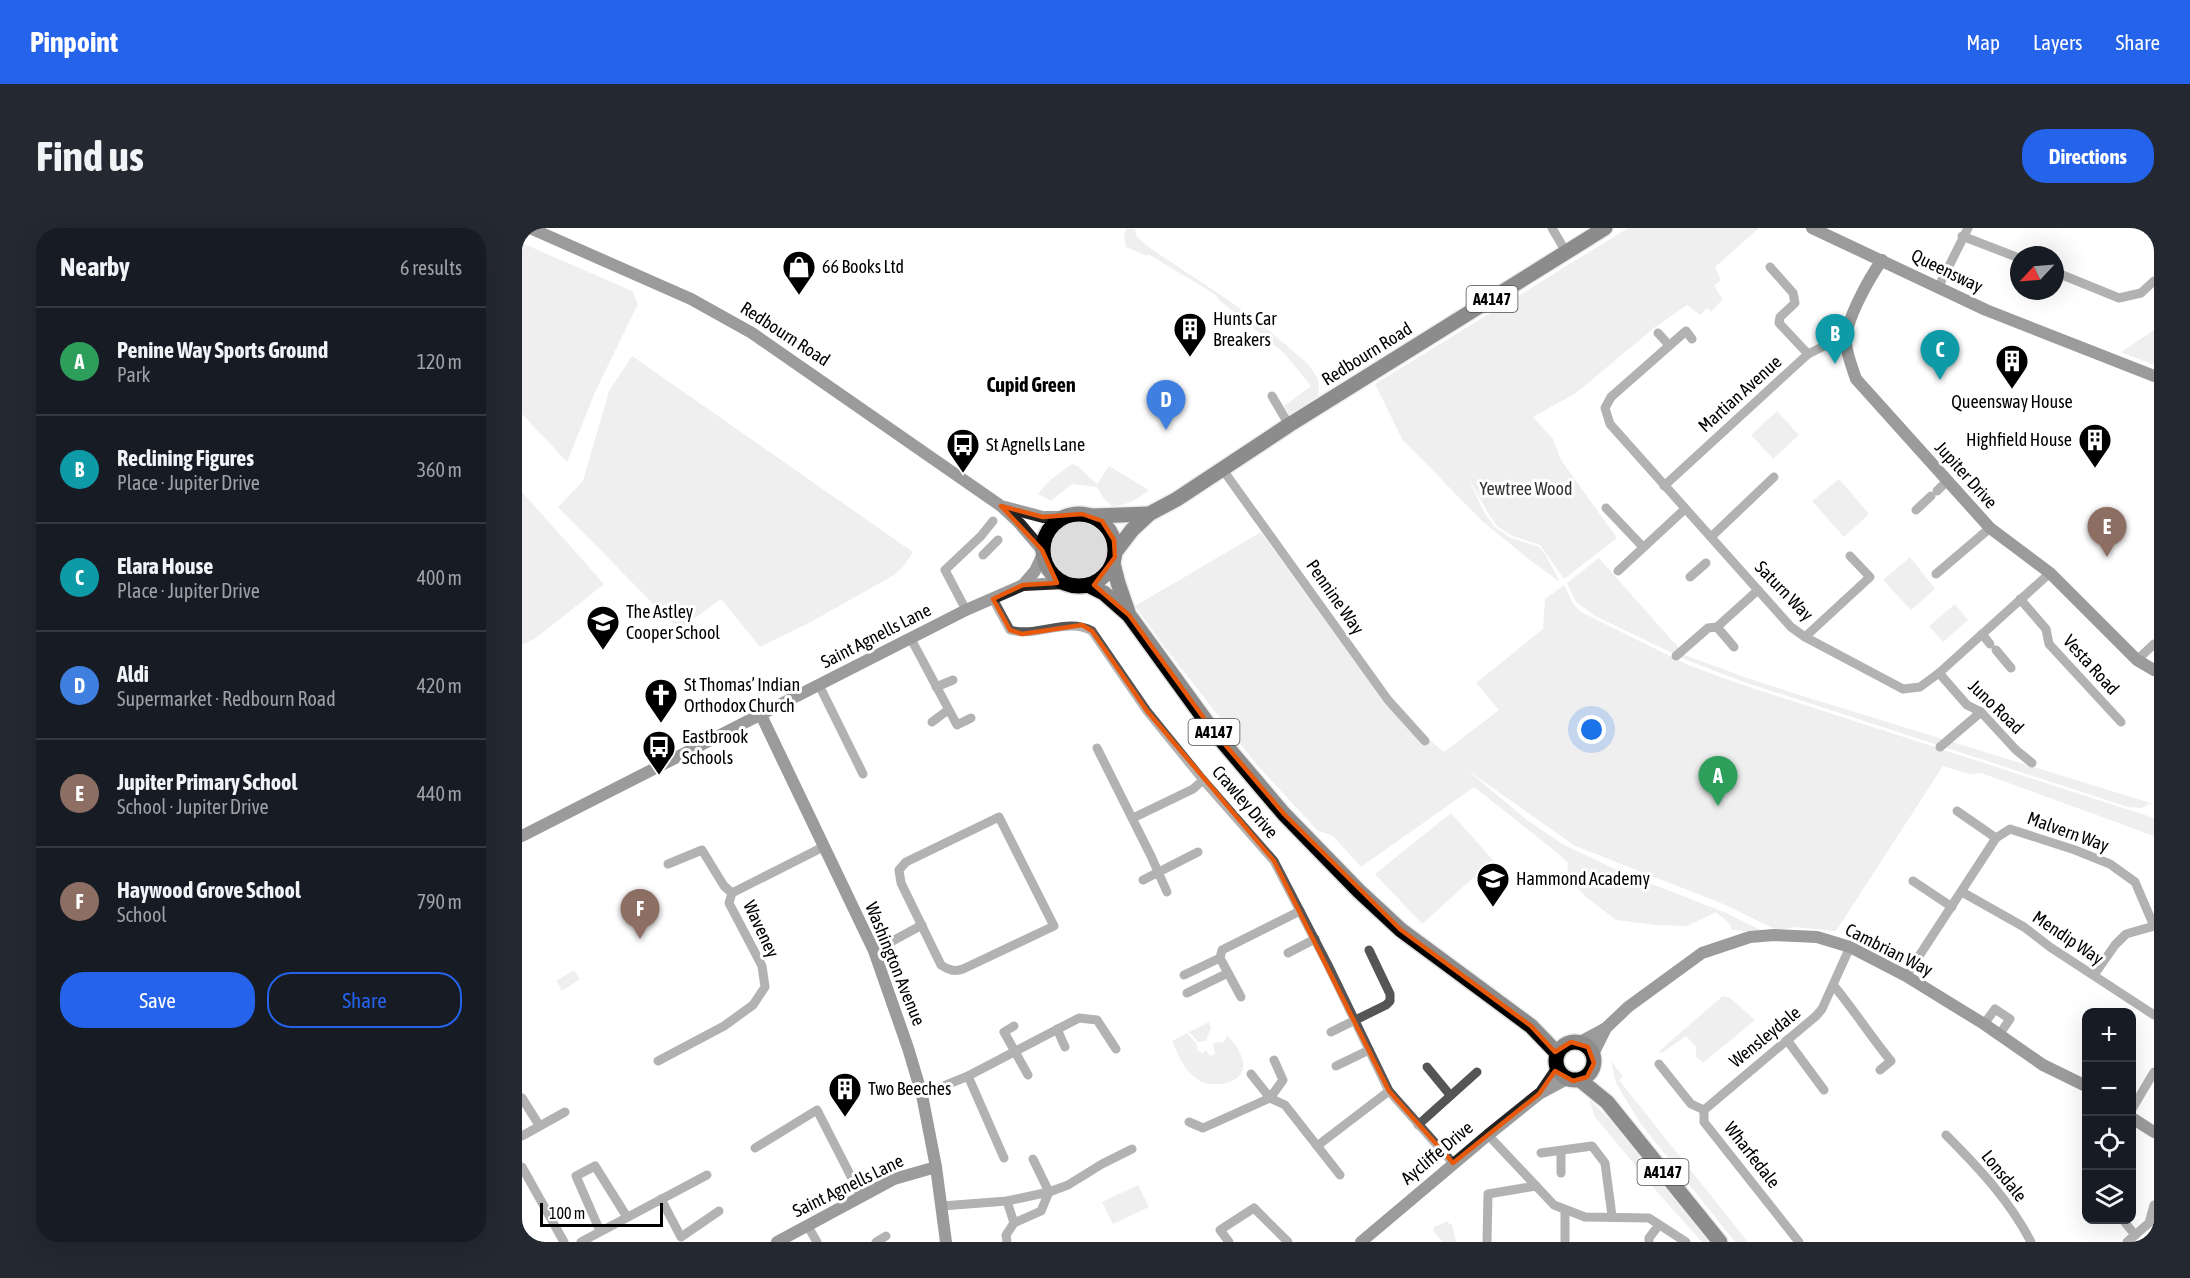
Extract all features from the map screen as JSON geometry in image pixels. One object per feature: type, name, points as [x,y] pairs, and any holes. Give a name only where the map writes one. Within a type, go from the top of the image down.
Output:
[{"type":"main road","name":"Redbourn Road","points":[[1115,557],[1132,530],[1149,514],[1177,499],[1289,425],[1605,228]]},
{"type":"main road","points":[[1072,514],[1092,516],[1102,521],[1114,540],[1115,557],[1106,575],[1088,585],[1066,583],[1051,572],[1043,553],[1046,535],[1063,517],[1072,514]]},
{"type":"main road","name":"Redbourn Road","points":[[1092,516],[1149,514]]},
{"type":"main road","name":"A4147","points":[[1115,557],[1118,583],[1129,615]]},
{"type":"main road","name":"A4147","points":[[1088,585],[1104,594],[1129,615],[1211,728],[1309,840],[1401,930],[1531,1026],[1565,1070],[1607,1102],[1720,1242]]},
{"type":"main road","name":"A4147","points":[[1531,1026],[1575,1042]]},
{"type":"main road","points":[[1575,1042],[1588,1047],[1594,1058],[1591,1072],[1565,1070],[1561,1048],[1575,1042]]},
{"type":"main road","name":"A4147","points":[[1594,1058],[1607,1102]]},
{"type":"street","name":"Redbourn Road","points":[[530,228],[680,294],[752,333],[1001,506],[1019,522],[1043,553]]},
{"type":"street","points":[[1552,228],[1566,252]]},
{"type":"street","name":"Queensway","points":[[1812,228],[1986,310],[2154,375]]},
{"type":"street","name":"Queensway","points":[[1826,228],[1859,249]]},
{"type":"street","points":[[1938,288],[1965,232],[2010,254]]},
{"type":"street","name":"Jupiter Drive","points":[[1882,260],[1853,313],[1846,340],[1848,357],[1856,379],[1990,528],[2050,573],[2137,660],[2154,670]]},
{"type":"street","points":[[1770,267],[1793,293],[1795,303],[1780,317],[1779,323],[1808,354]]},
{"type":"street","points":[[2064,276],[2119,298],[2141,293],[2154,281]]},
{"type":"street","name":"Saturn Way","points":[[1692,339],[1686,331],[1611,397],[1605,408],[1610,424],[1791,627],[1805,637],[1903,689],[1920,687],[1939,673],[2050,573]]},
{"type":"street","points":[[1658,333],[1669,345]]},
{"type":"street","name":"Martian Avenue","points":[[1664,486],[1808,354],[1832,342],[1846,340]]},
{"type":"street","points":[[1272,396],[1289,425]]},
{"type":"street","name":"Pennine Way","points":[[1223,470],[1388,700],[1425,741]]},
{"type":"street","points":[[1711,537],[1774,477]]},
{"type":"street","points":[[1916,510],[1947,481]]},
{"type":"street","name":"Redbourn Road","points":[[1001,506],[1043,517],[1063,517]]},
{"type":"street","points":[[1606,508],[1643,547]]},
{"type":"street","points":[[1618,571],[1684,509]]},
{"type":"street","points":[[966,610],[945,570],[981,536],[993,521]]},
{"type":"street","points":[[1936,574],[1990,528]]},
{"type":"street","points":[[981,536],[987,551],[998,540]]},
{"type":"street","points":[[1690,577],[1721,549]]},
{"type":"street","points":[[1023,585],[1035,571],[1043,553]]},
{"type":"street","points":[[1805,637],[1870,577],[1850,556]]},
{"type":"street","name":"Saint Agnells Lane","points":[[522,836],[966,610],[1023,585],[1066,583]]},
{"type":"street","points":[[1676,656],[1708,628],[1717,627],[1758,590]]},
{"type":"street","name":"Crawley Drive","points":[[993,599],[1010,630],[1022,634],[1082,625],[1092,630],[1147,711],[1203,780],[1274,861],[1389,1091],[1453,1163]]},
{"type":"street","name":"Vesta Road","points":[[2020,599],[2046,629],[2049,644],[2121,722]]},
{"type":"street","points":[[1717,627],[1734,647]]},
{"type":"street","points":[[1982,634],[2011,668]]},
{"type":"street","points":[[911,639],[957,725],[971,718]]},
{"type":"street","points":[[2137,660],[2154,644]]},
{"type":"street","name":"Juno Road","points":[[1939,673],[1967,705],[1981,712],[2016,750],[2032,763]]},
{"type":"street","points":[[936,687],[954,680]]},
{"type":"street","points":[[819,685],[862,774]]},
{"type":"street","points":[[932,722],[948,710]]},
{"type":"street","points":[[1940,747],[1981,712]]},
{"type":"street","name":"Washington Avenue","points":[[761,715],[874,951],[922,1095],[936,1167],[946,1242]]},
{"type":"street","points":[[1097,748],[1167,892]]},
{"type":"street","points":[[1132,818],[1193,789],[1203,780]]},
{"type":"street","points":[[1906,976],[1996,838],[1957,811]]},
{"type":"street","points":[[999,817],[1054,926],[955,971],[941,965],[922,925],[898,876],[900,870],[906,862],[999,817]]},
{"type":"street","name":"Malvern Way","points":[[1996,838],[2010,829],[2110,864],[2135,882],[2154,926]]},
{"type":"street","name":"Waveney","points":[[658,1061],[724,1026],[753,1005],[765,987],[762,966],[729,903],[732,893],[825,846]]},
{"type":"street","points":[[668,864],[702,850],[724,886],[732,893]]},
{"type":"street","points":[[1143,879],[1198,852]]},
{"type":"street","points":[[1913,882],[1952,907]]},
{"type":"street","name":"Mendip Way","points":[[1962,892],[2024,927],[2050,948],[2154,1015]]},
{"type":"street","points":[[1241,997],[1220,958],[1222,950],[1300,911]]},
{"type":"street","points":[[874,951],[922,925]]},
{"type":"street","points":[[2094,975],[2115,945],[2126,934],[2154,926]]},
{"type":"street","name":"Cambrian Way","points":[[1575,1042],[1606,1028],[1628,1007],[1702,953],[1729,942],[1750,937],[1817,937],[1850,947],[1906,976],[1984,1024],[2043,1065],[2082,1084]]},
{"type":"street","points":[[1288,953],[1315,939]]},
{"type":"street","name":"Wensleydale","points":[[1704,1110],[1816,1016],[1834,986],[1850,947]]},
{"type":"street","points":[[1331,1032],[1390,1001],[1390,994],[1369,950]]},
{"type":"street","points":[[1184,975],[1220,958]]},
{"type":"street","points":[[1187,993],[1228,973]]},
{"type":"street","points":[[1834,986],[1891,1061],[1880,1070]]},
{"type":"street","points":[[1984,1024],[1995,1009],[2010,1019],[1999,1035]]},
{"type":"street","points":[[922,1095],[968,1076],[1079,1018],[1097,1020],[1116,1049]]},
{"type":"street","points":[[1014,1026],[1004,1032],[1028,1075]]},
{"type":"street","name":"Cambrian Way","points":[[1594,1058],[1606,1028]]},
{"type":"street","points":[[1057,1029],[1065,1047]]},
{"type":"street","points":[[1787,1040],[1824,1090]]},
{"type":"street","points":[[1336,1066],[1369,1050]]},
{"type":"street","points":[[1189,1122],[1203,1128],[1270,1098],[1283,1080],[1274,1060]]},
{"type":"street","name":"Wharfedale","points":[[1659,1064],[1691,1104],[1704,1110],[1704,1122],[1799,1242]]},
{"type":"street","points":[[1427,1067],[1450,1095]]},
{"type":"street","name":"Aycliffe Drive","points":[[1361,1242],[1565,1070]]},
{"type":"street","points":[[1418,1125],[1476,1072]]},
{"type":"street","points":[[2136,1102],[2154,1072]]},
{"type":"street","points":[[1251,1074],[1270,1098],[1285,1105],[1340,1175]]},
{"type":"street","points":[[968,1076],[1004,1158]]},
{"type":"street","points":[[1317,1146],[1389,1091]]},
{"type":"street","points":[[522,1098],[539,1125]]},
{"type":"street","points":[[754,1148],[817,1110],[861,1196]]},
{"type":"street","points":[[522,1136],[565,1113]]},
{"type":"street","points":[[2136,1121],[2154,1132]]},
{"type":"street","points":[[1488,1135],[1554,1205],[1565,1211],[1585,1217],[1649,1218],[1686,1242]]},
{"type":"street","name":"Lonsdale","points":[[1946,1135],[1979,1168],[2020,1222],[2031,1242]]},
{"type":"street","points":[[1541,1153],[1592,1146],[1605,1162],[1612,1216]]},
{"type":"street","points":[[942,1206],[1007,1201],[1049,1192],[1068,1185],[1132,1149]]},
{"type":"street","points":[[1561,1151],[1561,1173]]},
{"type":"street","points":[[1007,1242],[1006,1236],[1014,1222],[1041,1211],[1049,1192],[1033,1159]]},
{"type":"street","points":[[600,1231],[576,1176],[595,1166],[627,1217]]},
{"type":"street","points":[[522,1167],[564,1242]]},
{"type":"street","name":"Saint Agnells Lane","points":[[777,1242],[894,1179],[936,1167]]},
{"type":"street","points":[[581,1242],[707,1175]]},
{"type":"street","points":[[1487,1242],[1488,1194],[1536,1185]]},
{"type":"street","points":[[661,1199],[681,1237],[719,1211]]},
{"type":"street","points":[[1007,1201],[1014,1222]]},
{"type":"street","points":[[2127,1242],[2149,1223],[2154,1205]]},
{"type":"street","points":[[1229,1242],[1220,1230],[1254,1208],[1287,1242]]},
{"type":"street","points":[[1565,1211],[1565,1242]]},
{"type":"street","points":[[2127,1224],[2135,1235]]},
{"type":"street","points":[[1649,1242],[1649,1238],[1659,1225]]},
{"type":"street","points":[[807,1226],[817,1242]]},
{"type":"street","points":[[876,1242],[886,1236]]},
{"type":"highlighted area","points":[[1001,506],[1043,517],[1082,514],[1102,521],[1114,540],[1115,557],[1094,585],[1129,615],[1211,728],[1284,814],[1401,930],[1531,1026],[1555,1052],[1571,1042],[1588,1047],[1594,1063],[1587,1077],[1573,1081],[1555,1071],[1539,1094],[1453,1163],[1389,1091],[1274,861],[1147,711],[1092,631],[1082,625],[1022,634],[1010,630],[993,599],[1023,585],[1057,583],[1042,550]]},
{"type":"green space","points":[[1127,228],[1135,229],[1137,237],[1150,248],[1234,304],[1308,364],[1318,379],[1318,398],[1290,416],[1284,406],[1311,386],[1284,353],[1216,295],[1148,254],[1147,256],[1126,247],[1124,234]]},
{"type":"green space","name":"Yewtree Wood","points":[[1628,228],[1759,228],[1715,267],[1721,280],[1714,286],[1723,299],[1711,312],[1707,308],[1700,315],[1687,305],[1654,328],[1576,393],[1533,417],[1553,439],[1561,460],[1617,538],[1564,579],[1540,545],[1510,535],[1497,526],[1468,477],[1484,512],[1495,527],[1509,537],[1539,547],[1560,582],[1482,521],[1402,439],[1375,384]]},
{"type":"green space","points":[[522,243],[632,291],[638,304],[596,390],[567,462],[522,414]]},
{"type":"green space","points":[[2154,330],[2154,365],[2121,352]]},
{"type":"green space","points":[[632,356],[913,552],[903,567],[894,575],[811,622],[760,647],[721,599],[679,630],[558,507],[583,481],[609,391]]},
{"type":"green space","points":[[1777,411],[1799,435],[1773,459],[1751,435]]},
{"type":"green space","points":[[1072,464],[1079,467],[1097,484],[1109,466],[1149,490],[1132,501],[1112,506],[1104,499],[1097,487],[1072,484],[1051,501],[1038,494],[1049,481]]},
{"type":"green space","points":[[1839,479],[1869,514],[1844,537],[1812,501]]},
{"type":"green space","points":[[522,492],[604,584],[536,638],[522,645]]},
{"type":"green space","points":[[1079,520],[1096,525],[1101,529],[1105,534],[1110,551],[1105,568],[1101,573],[1096,577],[1079,582],[1062,577],[1057,573],[1053,568],[1048,551],[1053,534],[1057,529],[1062,525]]},
{"type":"green space","points":[[1261,532],[1384,702],[1444,752],[1499,710],[1476,683],[1543,629],[1545,599],[1564,585],[1574,605],[1581,612],[1688,665],[1740,684],[2154,818],[2154,836],[1981,773],[1969,774],[1943,766],[1836,931],[1794,927],[1779,931],[1721,903],[1575,846],[1466,769],[1527,820],[1564,845],[1621,872],[1724,912],[1765,932],[1731,930],[1731,925],[1716,912],[1687,926],[1616,920],[1586,897],[1567,877],[1568,863],[1560,855],[1474,787],[1361,867],[1333,836],[1317,830],[1256,764],[1135,606]]},
{"type":"green space","points":[[1910,557],[1935,589],[1911,610],[1883,580]]},
{"type":"green space","points":[[1599,558],[1685,655],[1806,697],[2154,804],[2142,808],[2128,807],[1741,681],[1689,661],[1595,616],[1576,602],[1567,583]]},
{"type":"green space","points":[[1955,604],[1968,620],[1943,642],[1929,626]]},
{"type":"green space","points":[[1451,813],[1493,860],[1422,924],[1375,874]]},
{"type":"green space","points":[[574,970],[580,979],[562,991],[556,981]]},
{"type":"green space","points":[[1723,996],[1730,998],[1755,1020],[1703,1063],[1696,1057],[1696,1047],[1686,1036],[1662,1053],[1659,1051]]},
{"type":"green space","points":[[1209,1022],[1211,1028],[1206,1041],[1198,1042],[1189,1032]]},
{"type":"green space","points":[[1187,1033],[1196,1043],[1198,1051],[1203,1053],[1206,1050],[1210,1056],[1215,1054],[1213,1043],[1224,1042],[1227,1035],[1242,1058],[1242,1072],[1238,1078],[1230,1082],[1208,1084],[1192,1076],[1172,1041]]},
{"type":"green space","points":[[1611,1061],[1623,1076],[1619,1080],[1748,1242],[1735,1242],[1640,1123],[1616,1083]]},
{"type":"green space","points":[[1589,1099],[1610,1120],[1709,1242],[1702,1242],[1659,1194],[1595,1117]]},
{"type":"green space","points":[[1138,1185],[1149,1207],[1113,1224],[1102,1202]]},
{"type":"green space","points":[[1448,1221],[1452,1224],[1456,1242],[1442,1242],[1434,1232],[1434,1227]]},
{"type":"place","name":"66 Books Ltd","points":[[799,296]]},
{"type":"place","name":"Hunts Car Breakers","points":[[1190,358]]},
{"type":"place","name":"Reclining Figures","points":[[1835,364]]},
{"type":"place","name":"Elara House","points":[[1940,380]]},
{"type":"place","name":"Queensway House","points":[[2012,390]]},
{"type":"place","name":"Aldi","points":[[1166,430]]},
{"type":"place","name":"Highfield House","points":[[2095,469]]},
{"type":"place","name":"St Agnells Lane","points":[[963,474]]},
{"type":"place","name":"Jupiter Primary School","points":[[2107,557]]},
{"type":"place","name":"The Astley Cooper School","points":[[603,651]]},
{"type":"place","name":"St Thomas’ Indian Orthodox Church","points":[[661,724]]},
{"type":"place","name":"Eastbrook Schools","points":[[659,776]]},
{"type":"place","name":"Penine Way Sports Ground","points":[[1718,806]]},
{"type":"place","name":"Hammond Academy","points":[[1493,908]]},
{"type":"place","name":"Haywood Grove School","points":[[640,939]]},
{"type":"place","name":"Two Beeches","points":[[845,1118]]},
{"type":"district","name":"Cupid Green","points":[[1031,385]]}]
